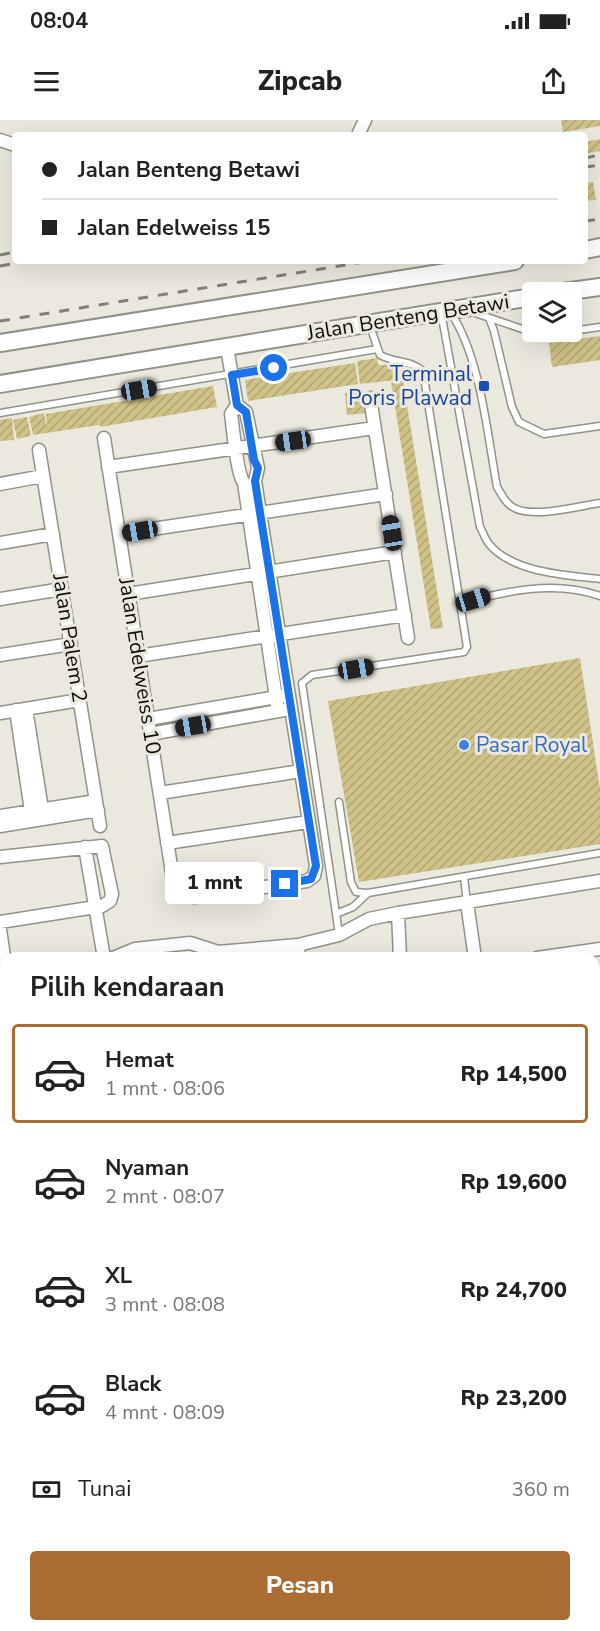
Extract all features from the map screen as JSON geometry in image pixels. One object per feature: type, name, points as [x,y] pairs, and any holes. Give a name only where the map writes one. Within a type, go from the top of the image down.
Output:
[{"type":"main road","name":"Jalan Benteng Betawi","points":[[0,343],[495,264]]},
{"type":"main road","points":[[582,289],[600,287]]},
{"type":"main road","name":"Jalan Benteng Betawi","points":[[0,384],[522,298]]},
{"type":"street","points":[[227,348],[237,405],[246,412],[258,468],[255,481],[254,514]]},
{"type":"street","points":[[370,398],[408,638]]},
{"type":"street","points":[[237,405],[231,414],[238,470],[254,514],[263,573],[266,637],[278,711]]},
{"type":"street","points":[[108,467],[374,428]]},
{"type":"street","name":"Jalan Edelweiss 10","points":[[104,438],[173,879],[182,891],[194,897],[308,881],[314,876],[316,866],[308,822]]},
{"type":"street","name":"Jalan Palem 2","points":[[39,450],[100,825]]},
{"type":"street","points":[[0,484],[44,476]]},
{"type":"street","points":[[119,534],[386,494]]},
{"type":"street","points":[[0,543],[53,534]]},
{"type":"street","points":[[128,594],[395,552]]},
{"type":"street","points":[[167,843],[308,822],[279,634],[263,573]]},
{"type":"street","points":[[0,599],[62,589]]},
{"type":"street","points":[[138,656],[405,615]]},
{"type":"street","points":[[0,655],[71,644]]},
{"type":"street","points":[[148,719],[289,695]]},
{"type":"street","points":[[0,712],[80,700]]},
{"type":"street","points":[[150,734],[291,708]]},
{"type":"street","points":[[21,709],[37,810]]},
{"type":"street","points":[[160,793],[301,771]]},
{"type":"street","points":[[0,816],[37,810],[97,806]]},
{"type":"street","points":[[0,826],[97,806]]},
{"type":"street","points":[[0,857],[99,846],[104,848],[112,894],[107,904],[94,908],[0,922]]},
{"type":"street","points":[[85,847],[103,952]]},
{"type":"street","points":[[254,952],[339,935],[369,919],[398,913],[600,881]]},
{"type":"street","points":[[467,903],[474,952]]},
{"type":"street","points":[[398,913],[400,952]]},
{"type":"street","points":[[0,929],[3,952]]},
{"type":"street","points":[[128,952],[135,949],[190,943],[218,952]]},
{"type":"street","points":[[298,945],[299,952]]},
{"type":"street","points":[[579,952],[600,949]]},
{"type":"lane","points":[[450,309],[522,329]]},
{"type":"lane","points":[[450,309],[462,329],[477,384],[497,486],[505,500],[512,508],[526,512],[545,512],[600,503]]},
{"type":"lane","points":[[450,309],[480,527],[489,544],[520,564],[566,575],[600,579]]},
{"type":"lane","points":[[489,318],[512,406],[519,422],[544,434],[600,426]]},
{"type":"lane","points":[[339,935],[302,683],[312,675],[464,652],[467,647],[423,371],[417,365],[392,361],[380,356],[369,323]]},
{"type":"lane","points":[[582,329],[600,327]]},
{"type":"lane","name":"Jalan Benteng Betawi","points":[[0,413],[377,349]]},
{"type":"lane","points":[[460,604],[520,590],[566,589],[600,596]]},
{"type":"lane","points":[[339,802],[352,888],[356,891],[368,893],[600,853]]},
{"type":"lane","points":[[464,878],[467,903]]},
{"type":"lane","points":[[336,914],[353,907],[368,893]]},
{"type":"building","points":[[561,120],[600,120],[600,126],[563,132]]},
{"type":"building","points":[[600,139],[600,151],[588,153],[588,141]]},
{"type":"building","points":[[593,182],[596,200],[588,201],[588,183]]},
{"type":"building","points":[[600,336],[600,360],[552,367],[549,343],[582,342],[582,338]]},
{"type":"building","points":[[377,358],[378,365],[411,365],[412,378],[360,384],[357,361]]},
{"type":"building","points":[[355,363],[358,384],[248,401],[245,380]]},
{"type":"building","points":[[403,380],[443,628],[431,629],[391,382]]},
{"type":"building","points":[[213,386],[217,407],[100,427],[98,414],[99,425],[33,435],[29,417],[44,413],[47,428],[46,414]]},
{"type":"building","points":[[365,391],[367,413],[347,415],[345,393]]},
{"type":"building","points":[[27,417],[31,436],[17,439],[13,420]]},
{"type":"building","points":[[12,418],[14,440],[0,441],[0,420]]},
{"type":"building","name":"Pasar Royal","points":[[580,658],[600,789],[600,844],[359,882],[328,701]]},
{"type":"railway","points":[[588,157],[600,155]]},
{"type":"railway","points":[[588,167],[600,165]]},
{"type":"railway","points":[[588,221],[600,219]]},
{"type":"railway","points":[[0,255],[12,253]]},
{"type":"railway","points":[[0,266],[12,264]]},
{"type":"railway","points":[[0,321],[352,264]]},
{"type":"place","name":"Terminal Poris Plawad","points":[[484,386]]},
{"type":"place","name":"Pasar Royal","points":[[464,745]]},
{"type":"route","points":[[274,368],[232,375],[237,405],[246,412],[254,460],[258,468],[255,481],[316,866],[314,876],[308,881],[285,884]]}]
